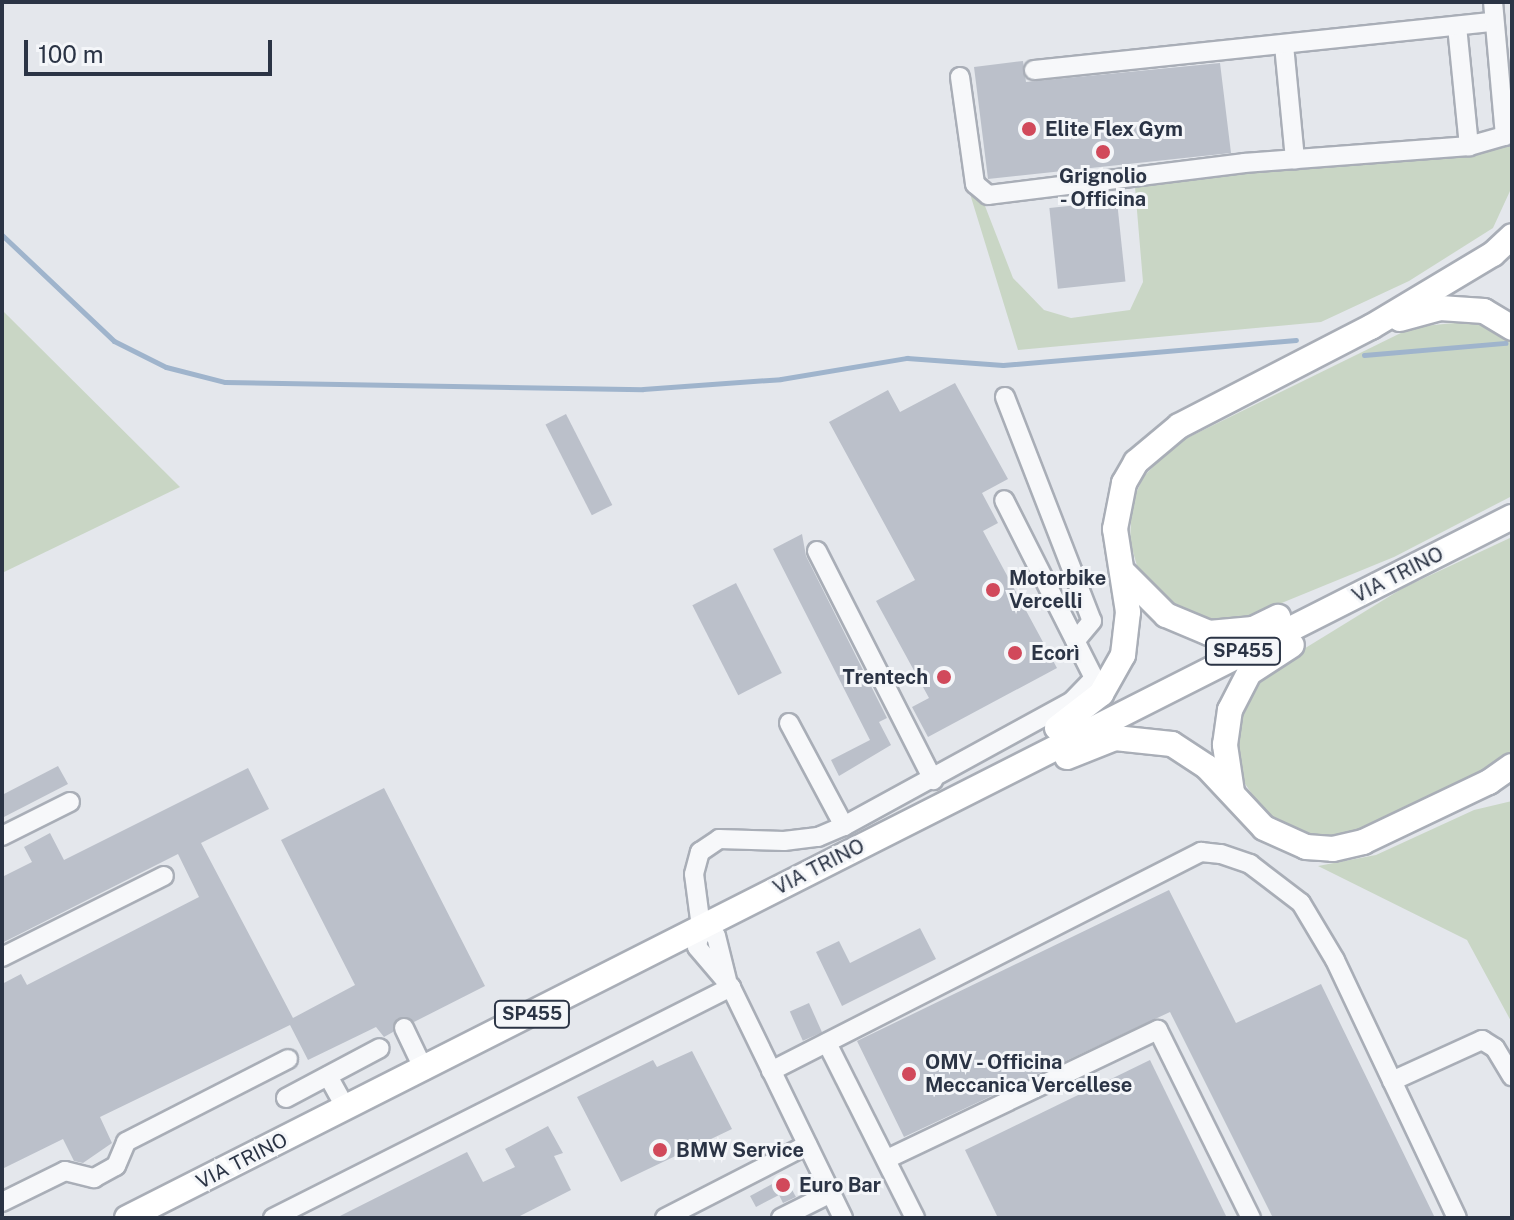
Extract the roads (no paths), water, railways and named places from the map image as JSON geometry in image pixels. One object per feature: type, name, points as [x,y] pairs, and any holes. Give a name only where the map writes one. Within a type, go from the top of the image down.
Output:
[{"type":"main road","points":[[935,808],[982,770],[1082,713],[1114,676],[1128,635],[1125,574],[1115,529],[1118,503],[1136,462],[1153,443],[1371,327],[1493,254],[1512,236]]},
{"type":"main road","points":[[1371,327],[1440,308],[1484,311],[1512,328]]},
{"type":"main road","name":"VIA TRINO","points":[[127,1218],[1512,517]]},
{"type":"main road","points":[[1125,574],[1166,615],[1209,633],[1253,629],[1310,601],[1361,594]]},
{"type":"main road","points":[[1232,792],[1226,728],[1249,673],[1314,633],[1361,594]]},
{"type":"main road","points":[[935,808],[994,793],[1115,738],[1172,744],[1232,792],[1264,828],[1285,839],[1333,849],[1363,842],[1500,781],[1512,766]]},
{"type":"street","points":[[960,77],[975,184],[988,195],[1295,159],[1469,146],[1505,136],[1493,2]]},
{"type":"street","points":[[1034,70],[1494,22]]},
{"type":"street","points":[[1457,26],[1469,146]]},
{"type":"street","points":[[1284,45],[1295,159]]},
{"type":"street","points":[[1005,397],[1092,621],[1075,641]]},
{"type":"street","points":[[843,1218],[729,984],[697,947],[701,927],[693,897],[700,852],[719,839],[784,841],[818,837],[844,826],[933,780],[1072,701],[1094,678],[1004,500]]},
{"type":"street","points":[[817,551],[933,780]]},
{"type":"street","points":[[789,723],[844,826]]},
{"type":"street","points":[[2,836],[70,802]]},
{"type":"street","points":[[771,1071],[1201,852],[1250,864],[1301,903],[1335,960],[1457,1218]]},
{"type":"street","points":[[2,957],[164,876]]},
{"type":"street","points":[[273,1218],[729,984]]},
{"type":"street","points":[[404,1028],[424,1070]]},
{"type":"street","points":[[887,1159],[1158,1030],[1251,1218]]},
{"type":"street","points":[[1392,1081],[1482,1040],[1495,1048],[1512,1076]]},
{"type":"street","points":[[827,1043],[915,1218]]},
{"type":"street","points":[[286,1098],[380,1048]]},
{"type":"street","points":[[2,1202],[65,1171],[94,1178],[116,1166],[126,1142],[288,1059]]},
{"type":"street","points":[[328,1076],[346,1108]]},
{"type":"street","points":[[665,1218],[807,1145]]},
{"type":"street","points":[[781,1218],[831,1193]]},
{"type":"waterway","points":[[2,235],[114,341],[166,367],[225,382],[643,389],[781,379],[907,358],[1003,365],[1296,340]]},
{"type":"waterway","points":[[1364,355],[1505,343]]},
{"type":"place","name":"Elite Flex Gym","points":[[1029,129]]},
{"type":"place","name":"Grignolio - Officina","points":[[1103,152]]},
{"type":"place","name":"Motorbike Vercelli","points":[[993,590]]},
{"type":"place","name":"Ecorì","points":[[1015,653]]},
{"type":"place","name":"Trentech","points":[[944,677]]},
{"type":"place","name":"OMV - Officina Meccanica Vercellese","points":[[909,1074]]},
{"type":"place","name":"BMW Service","points":[[660,1150]]},
{"type":"place","name":"Euro Bar","points":[[783,1185]]}]
